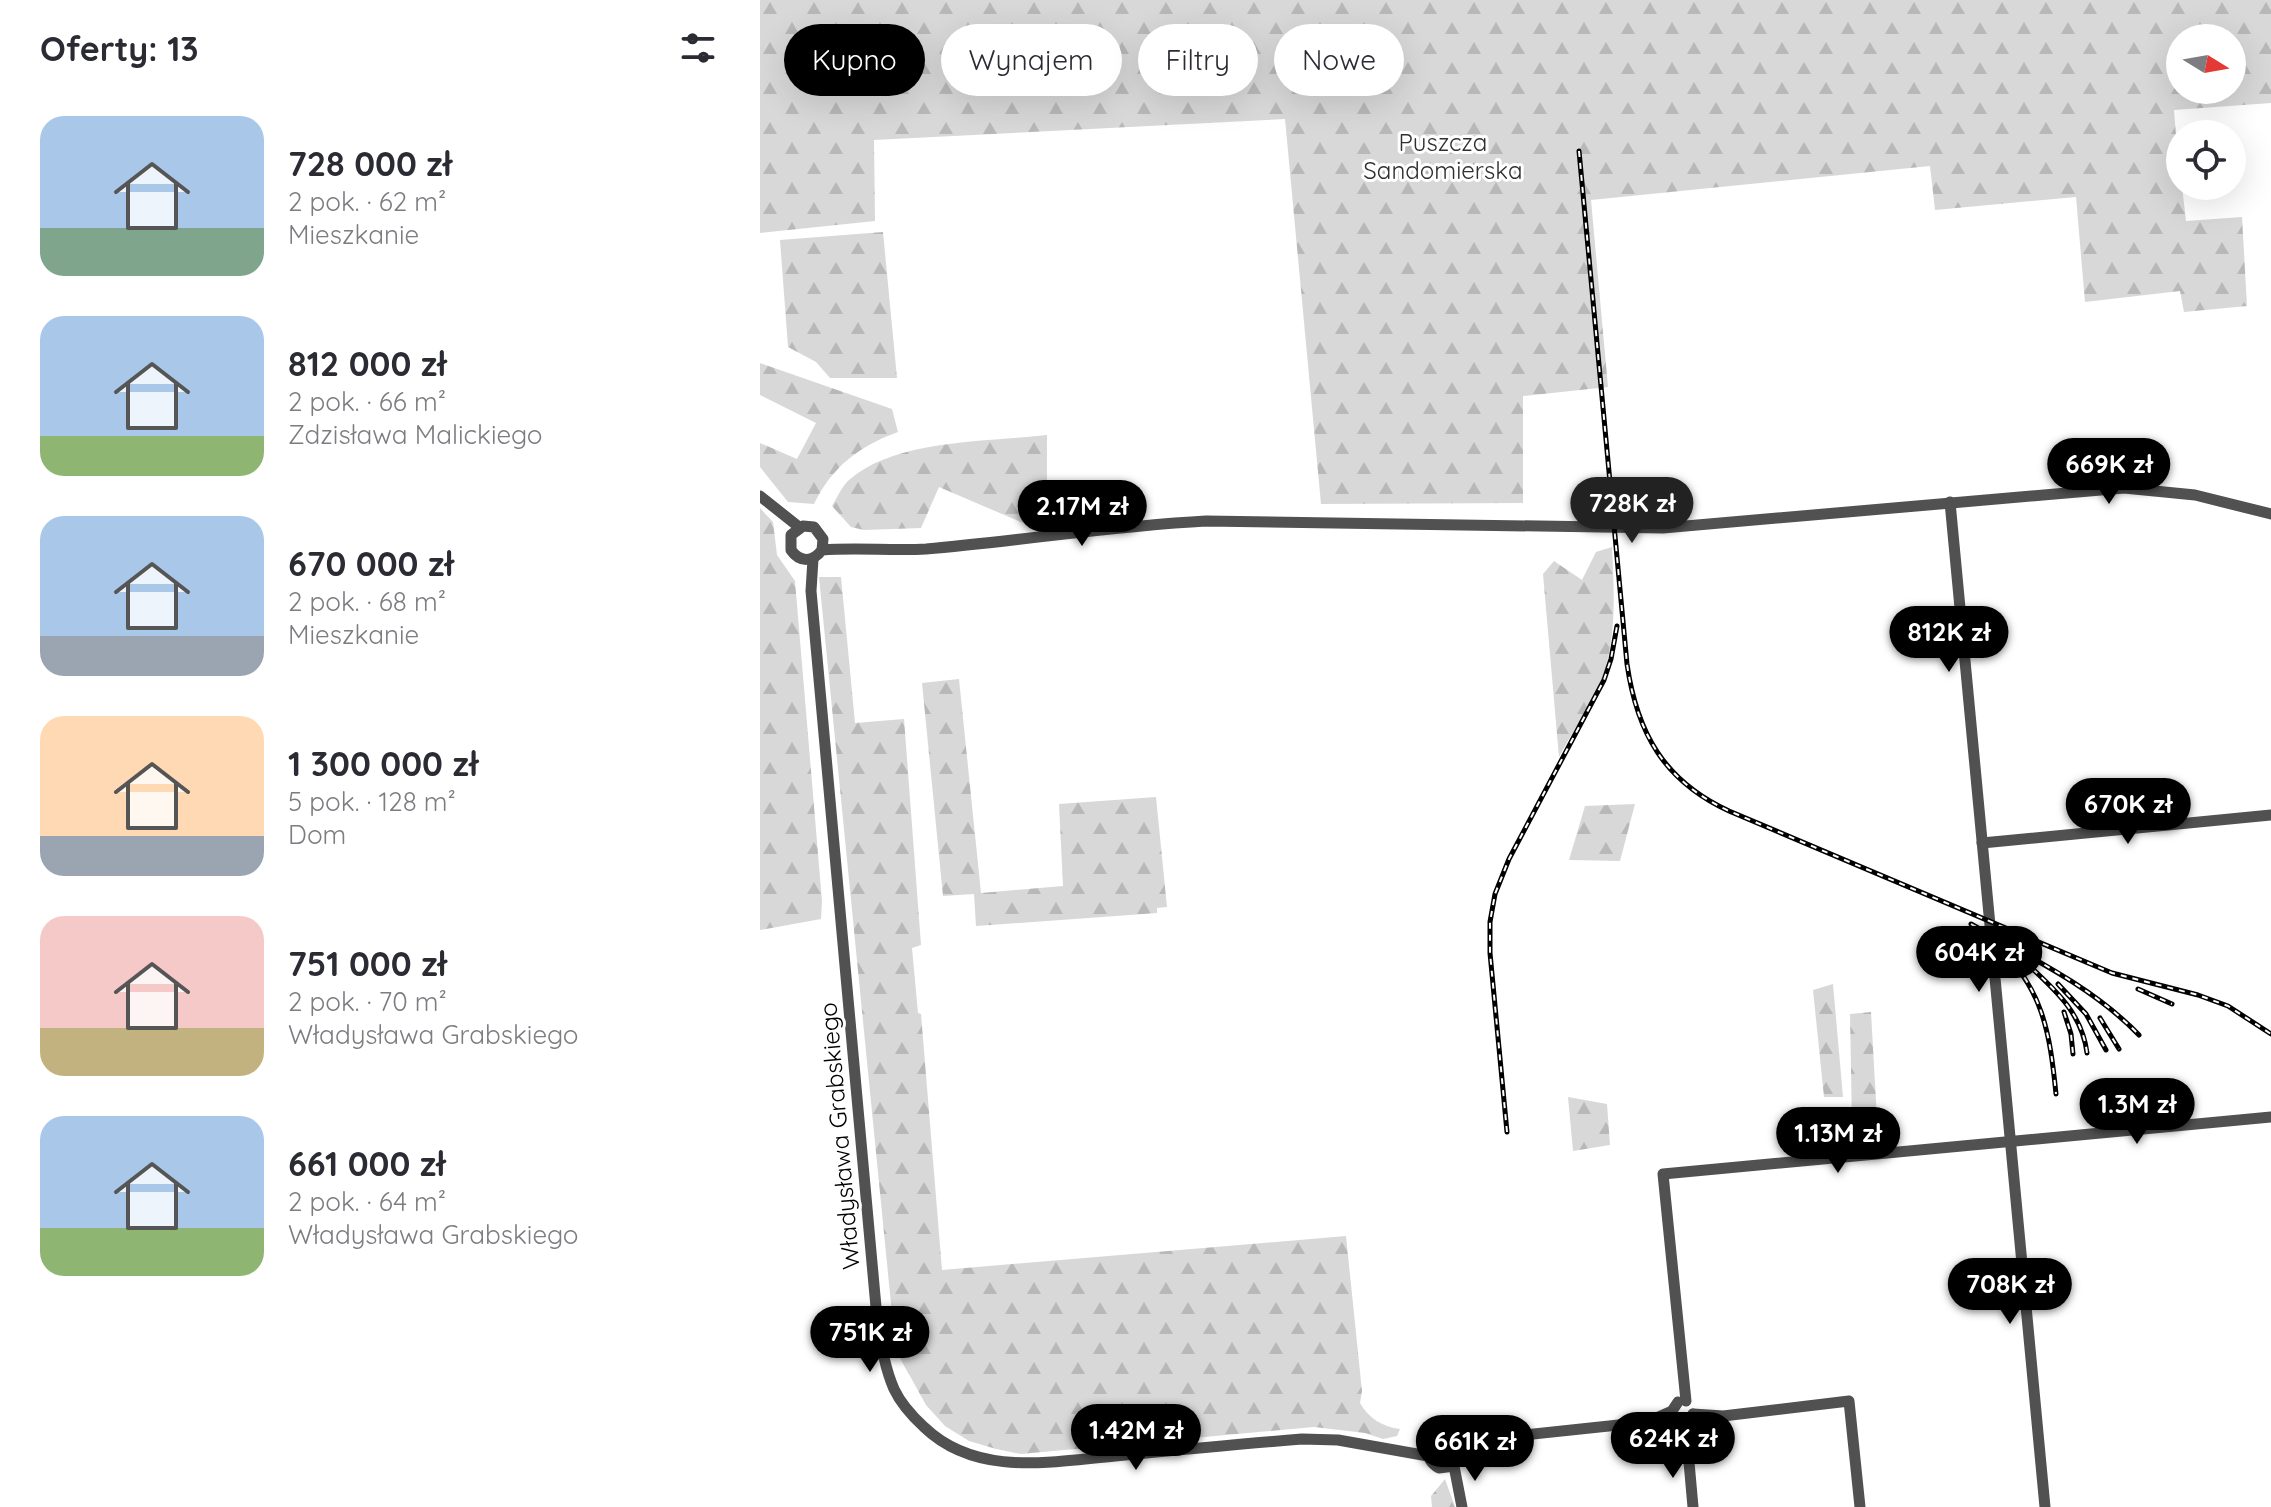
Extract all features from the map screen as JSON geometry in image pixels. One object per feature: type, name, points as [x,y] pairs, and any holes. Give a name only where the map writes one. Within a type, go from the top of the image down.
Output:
[{"type":"street","points":[[760,496],[795,531],[814,527],[815,552],[853,548],[924,549],[1123,526],[1206,521],[1663,528],[2124,488],[2195,495],[2271,514]]},
{"type":"street","points":[[1950,502],[2045,1507]]},
{"type":"street","name":"Władysława Grabskiego","points":[[795,531],[791,550],[815,552],[811,591],[877,1318],[885,1363],[895,1390],[909,1413],[928,1432],[948,1445],[1001,1463],[1050,1462],[1302,1439],[1428,1450]]},
{"type":"street","points":[[1982,843],[2271,815]]},
{"type":"street","points":[[1693,1507],[1682,1413],[1663,1174],[2271,1117]]},
{"type":"street","points":[[1461,1507],[1449,1467],[1460,1448],[1552,1429],[1649,1422],[1682,1413],[1723,1416],[1849,1401],[1860,1507]]},
{"type":"street","points":[[1449,1467],[1434,1465],[1428,1450],[1434,1438],[1445,1435],[1460,1448]]},
{"type":"green space","name":"Puszcza Sandomierska","points":[[760,0],[2271,0],[2271,103],[2174,110],[2175,120],[2166,120],[2166,200],[2184,200],[2186,221],[2242,217],[2247,306],[2184,312],[2180,291],[2085,302],[2076,197],[1935,210],[1930,166],[1591,200],[1608,387],[1523,396],[1523,503],[1321,504],[1285,119],[874,140],[875,221],[760,233]]},
{"type":"green space","points":[[883,232],[897,378],[830,378],[816,362],[788,347],[780,240]]},
{"type":"green space","points":[[760,363],[892,409],[898,432],[848,459],[829,479],[814,504],[788,502],[760,467],[760,443],[797,459],[816,423],[760,395]]},
{"type":"green space","points":[[1047,435],[1047,487],[1053,499],[1071,506],[1101,504],[1122,513],[1023,523],[939,487],[921,528],[864,530],[851,527],[832,506],[849,480],[891,457],[943,445]]},
{"type":"green space","points":[[760,508],[773,522],[777,555],[795,581],[822,901],[821,919],[760,930]]},
{"type":"green space","points":[[1612,547],[1614,612],[1607,661],[1594,696],[1559,757],[1543,574],[1554,561],[1582,580],[1596,552]]},
{"type":"green space","points":[[819,577],[841,577],[855,723],[904,719],[921,945],[912,948],[918,1013],[921,1014],[942,1270],[1346,1236],[1362,1391],[1360,1403],[1377,1421],[1400,1429],[1397,1436],[1383,1439],[1365,1433],[1314,1427],[1021,1454],[969,1441],[945,1426],[926,1405],[900,1358],[893,1324]]},
{"type":"green space","points":[[959,679],[981,893],[1063,886],[1059,804],[1156,797],[1167,907],[1157,908],[1157,913],[976,926],[974,894],[943,896],[922,683]]},
{"type":"green space","points":[[1635,804],[1620,861],[1569,860],[1585,806]]},
{"type":"green space","points":[[1833,984],[1843,1097],[1824,1097],[1813,990]]},
{"type":"green space","points":[[1871,1012],[1877,1119],[1852,1124],[1850,1014]]},
{"type":"green space","points":[[1568,1097],[1607,1104],[1610,1145],[1573,1151]]},
{"type":"green space","points":[[1445,1479],[1455,1507],[1432,1507],[1431,1496]]},
{"type":"railway","points":[[1579,151],[1627,664],[1638,712],[1657,752],[1687,785],[1729,811],[2112,973],[2228,1006],[2271,1034]]},
{"type":"railway","points":[[1507,1132],[1490,953],[1490,922],[1495,894],[1509,859],[1604,680],[1617,626]]},
{"type":"railway","points":[[1971,924],[2081,987],[2139,1035]]},
{"type":"railway","points":[[1992,942],[2023,975],[2041,1011],[2051,1051],[2056,1094]]},
{"type":"railway","points":[[2024,961],[2073,1013],[2087,1053]]},
{"type":"railway","points":[[2058,984],[2086,1014],[2106,1050]]},
{"type":"railway","points":[[2138,989],[2172,1004]]},
{"type":"railway","points":[[2064,1012],[2073,1054]]},
{"type":"railway","points":[[2100,1018],[2119,1049]]}]
